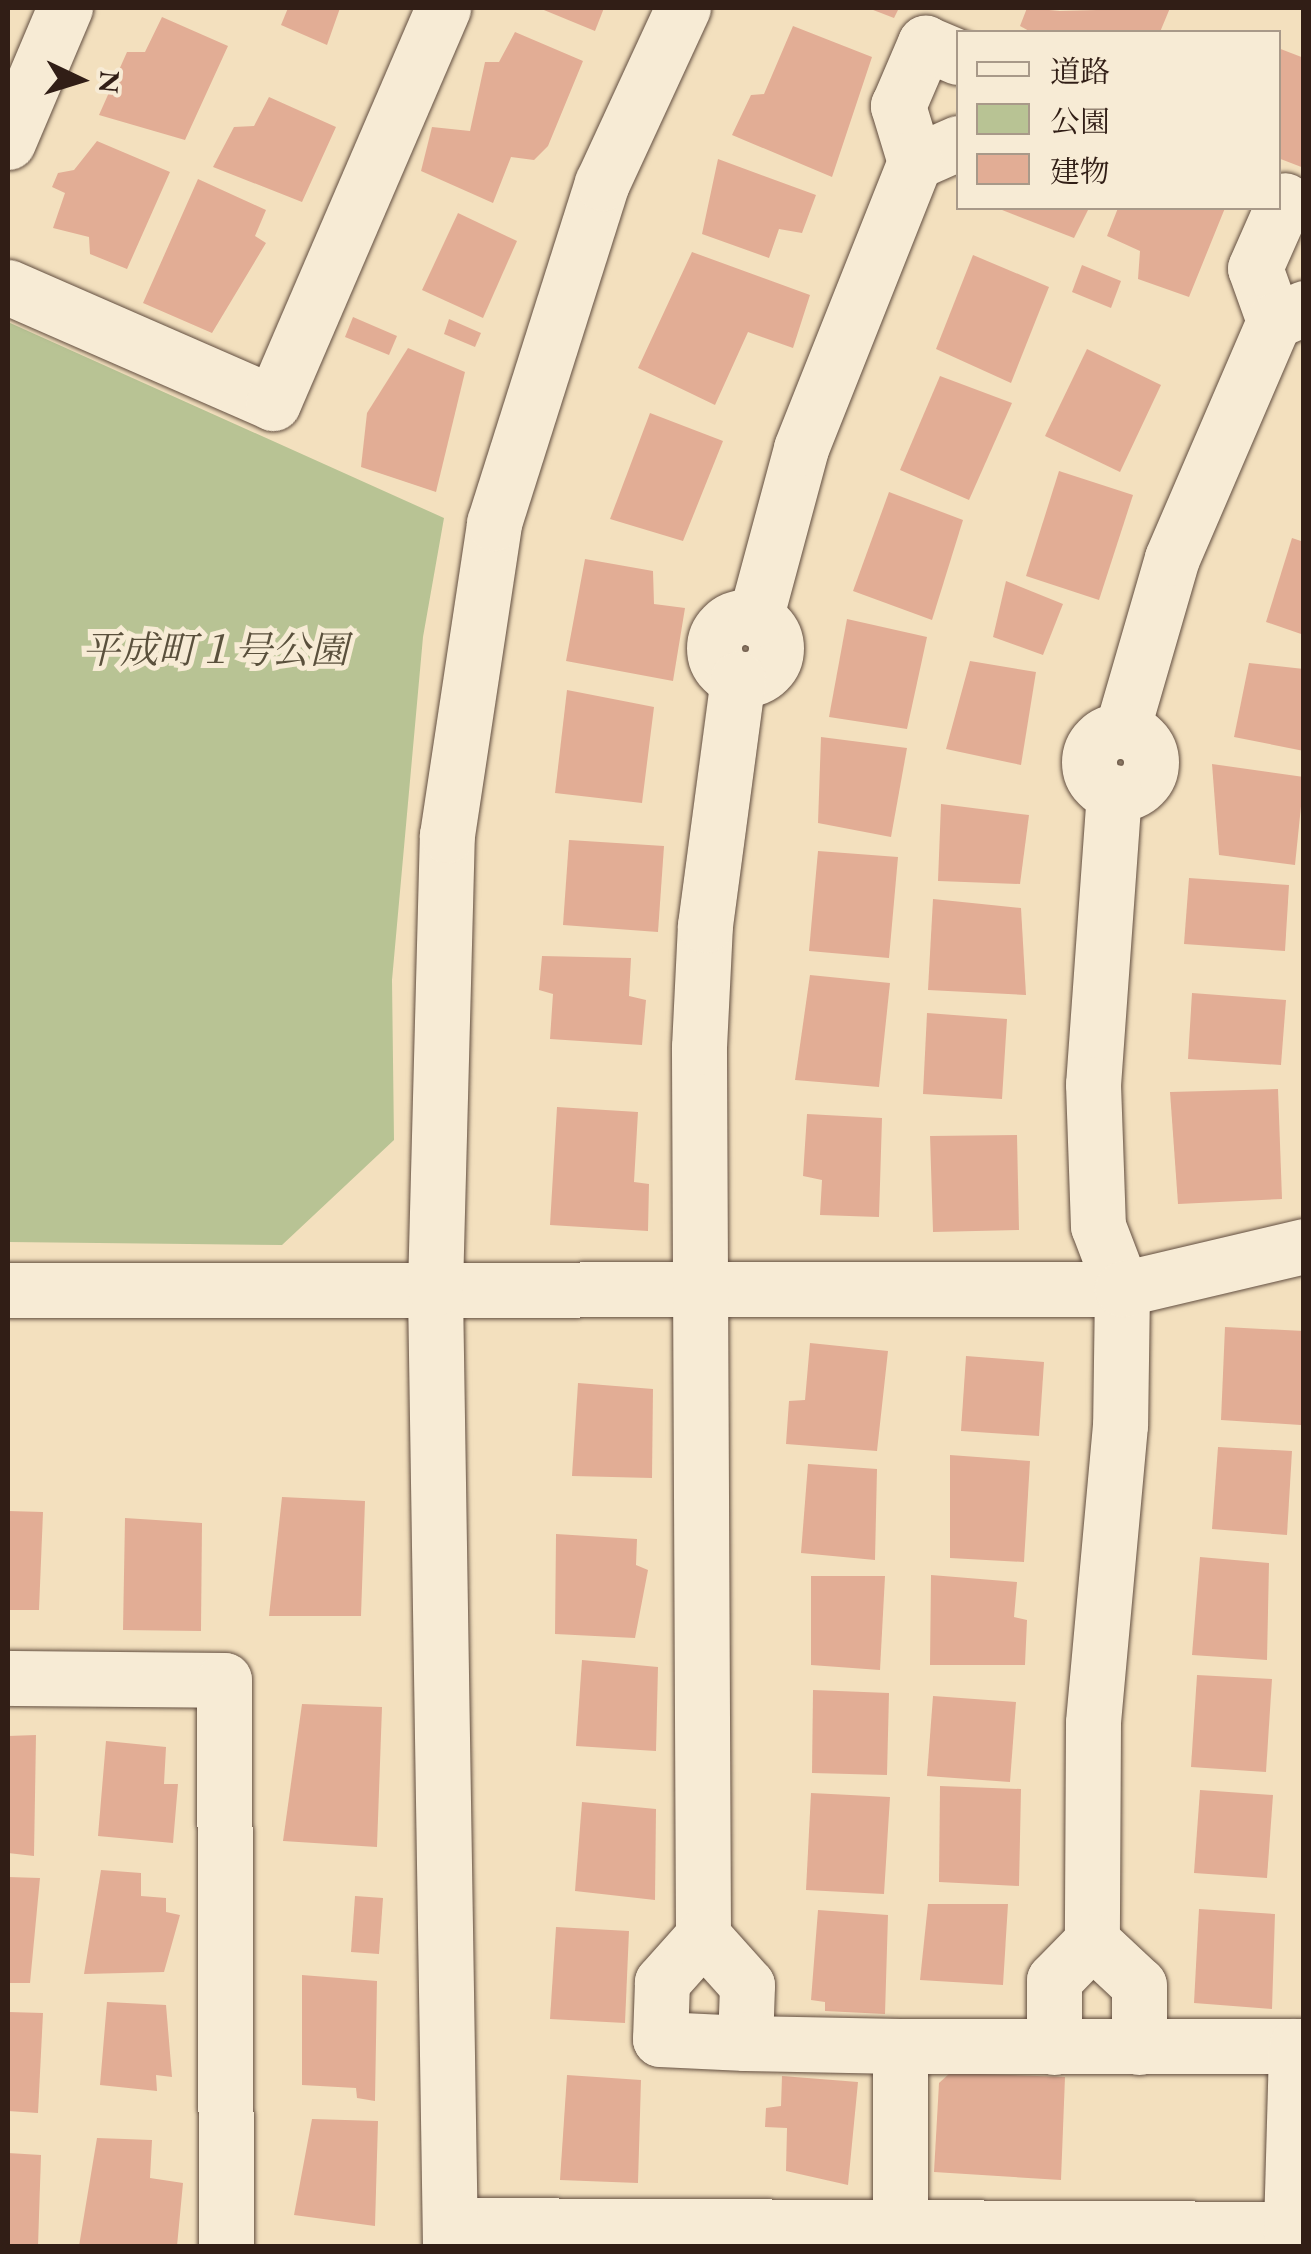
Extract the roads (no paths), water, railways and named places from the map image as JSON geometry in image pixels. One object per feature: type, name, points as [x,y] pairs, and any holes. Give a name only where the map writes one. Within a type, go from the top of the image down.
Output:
[{"type":"street","points":[[8,142],[64,8]]},
{"type":"street","points":[[8,287],[273,403],[444,8]]},
{"type":"street","points":[[682,8],[602,183],[494,523],[446,835],[436,1288],[450,2236],[691,2237],[900,2228],[1043,2238],[1298,2229],[1300,2046],[900,2046],[660,2039],[662,1982],[703,1936]]},
{"type":"street","points":[[745,2044],[747,1986],[703,1936],[705,925],[738,679],[722,669],[715,641],[736,618],[755,619],[801,448],[936,153],[898,106],[925,43],[956,39]]},
{"type":"street","points":[[1054,2047],[1054,1980],[1092,1941],[1092,1723],[1112,1563],[1122,1289],[1098,1226],[1093,1084],[1114,792],[1097,782],[1090,755],[1122,730],[1172,558],[1289,314],[1255,268],[1289,202]]},
{"type":"street","points":[[8,1290],[1122,1289],[1304,1246]]},
{"type":"street","points":[[8,1678],[224,1680],[226,2246]]},
{"type":"street","points":[[1092,1941],[1139,1985],[1139,2047]]},
{"type":"street","points":[[900,2046],[900,2228]]},
{"type":"park label","name":"平成町１号公園","points":[[215,650]]}]
